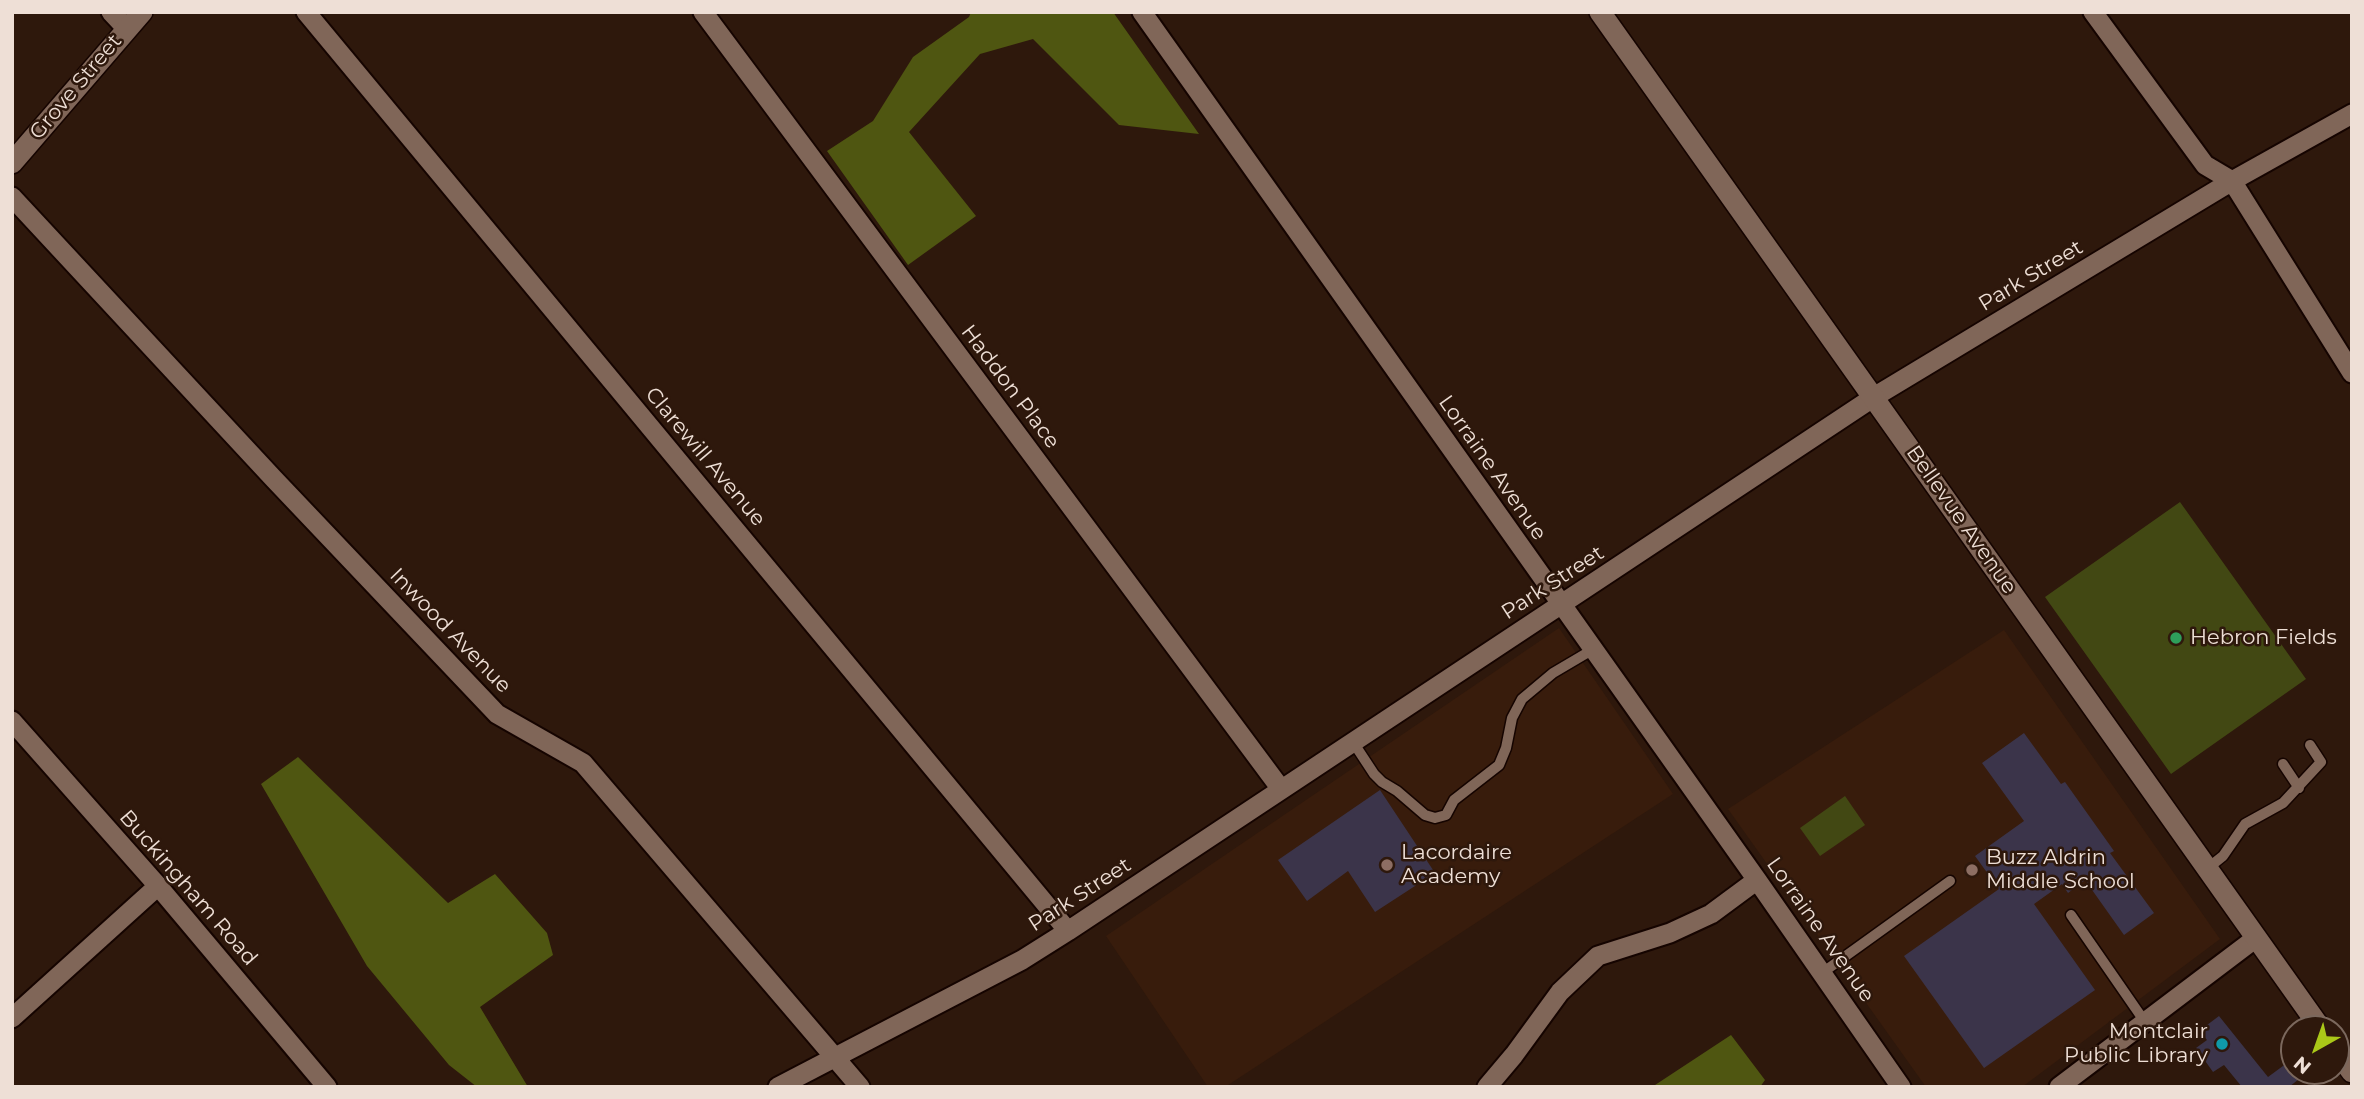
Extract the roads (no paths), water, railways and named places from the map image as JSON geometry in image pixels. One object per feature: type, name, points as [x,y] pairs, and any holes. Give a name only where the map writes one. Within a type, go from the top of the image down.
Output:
[{"type":"street","points":[[111,12],[126,28]]},
{"type":"street","name":"Grove Street","points":[[12,163],[142,12]]},
{"type":"street","name":"Clarewill Avenue","points":[[306,12],[1068,931]]},
{"type":"street","name":"Haddon Place","points":[[703,12],[1281,789]]},
{"type":"street","name":"Lorraine Avenue","points":[[1142,12],[1901,1087]]},
{"type":"street","name":"Bellevue Avenue","points":[[1600,12],[2311,1015]]},
{"type":"street","points":[[2093,12],[2206,165],[2232,181],[2352,373]]},
{"type":"street","name":"Park Street","points":[[778,1087],[1022,960],[1874,397],[2232,181],[2352,114]]},
{"type":"street","name":"Inwood Avenue","points":[[12,197],[497,714],[583,763],[860,1087]]},
{"type":"street","name":"Buckingham Road","points":[[12,721],[158,886],[327,1087]]},
{"type":"street","points":[[1487,1087],[1560,992],[1598,956],[1670,933],[1711,914],[1757,880]]},
{"type":"street","points":[[12,1018],[158,886]]},
{"type":"street","points":[[2059,1087],[2256,937]]},
{"type":"lane","points":[[1353,741],[1374,774],[1425,815],[1435,818],[1446,815],[1454,800],[1499,765],[1506,748],[1512,718],[1522,699],[1553,673],[1592,650]]},
{"type":"lane","points":[[2208,868],[2223,856],[2245,824],[2273,810],[2299,788],[2320,762],[2310,745]]},
{"type":"lane","points":[[2283,764],[2299,788]]},
{"type":"lane","points":[[1822,973],[1950,881]]},
{"type":"lane","points":[[2071,915],[2145,1022]]},
{"type":"place","name":"Hebron Fields","points":[[2176,638]]},
{"type":"place","name":"Lacordaire Academy","points":[[1387,865]]},
{"type":"place","name":"Buzz Aldrin Middle School","points":[[1972,870]]},
{"type":"place","name":"Montclair Public Library","points":[[2222,1044]]}]
